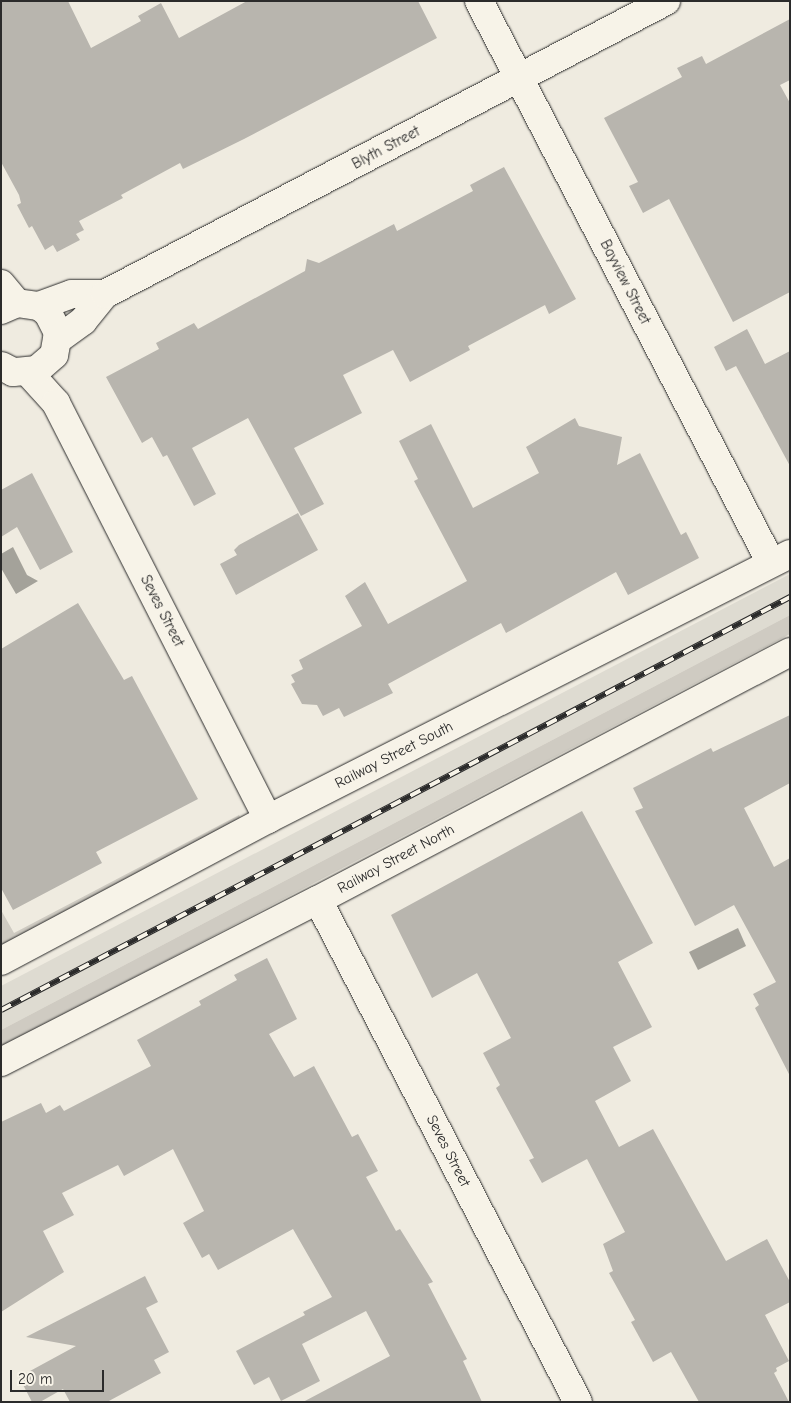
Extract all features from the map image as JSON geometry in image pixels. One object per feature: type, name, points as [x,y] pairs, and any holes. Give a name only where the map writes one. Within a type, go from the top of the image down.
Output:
[{"type":"street","name":"Bayview Street","points":[[479,1],[780,558]]},
{"type":"street","name":"Blyth Street","points":[[24,363],[83,321],[105,294],[666,1]]},
{"type":"street","name":"Blyth Street","points":[[15,301],[72,294],[105,294]]},
{"type":"street","name":"Seves Street","points":[[15,301],[54,322],[24,363],[56,403],[268,819]]},
{"type":"street","name":"Railway Street South","points":[[1,961],[268,819],[780,558]]},
{"type":"street","name":"Railway Street North","points":[[1,1062],[318,900],[790,652]]},
{"type":"street","name":"Seves Street","points":[[318,900],[578,1402]]},
{"type":"shaded area","points":[[13,547],[27,575],[38,581],[16,594],[1,568],[1,554]]},
{"type":"shaded area","points":[[790,574],[790,615],[1,1030],[1,986]]},
{"type":"shaded area","points":[[790,615],[790,634],[1,1047],[1,1030]]},
{"type":"shaded area","points":[[239,815],[240,817],[229,832],[1,950],[1,910],[14,933]]},
{"type":"shaded area","points":[[738,928],[746,946],[698,970],[689,952]]},
{"type":"building","points":[[1,1],[68,1],[91,48],[141,21],[138,16],[161,3],[179,38],[247,1],[418,1],[437,38],[244,139],[183,169],[180,163],[121,195],[123,198],[79,221],[84,230],[76,234],[80,240],[57,252],[53,245],[45,250],[32,226],[29,228],[17,205],[21,203],[19,195],[1,162]]},
{"type":"building","points":[[790,19],[790,80],[780,85],[790,103],[790,292],[733,322],[669,199],[643,213],[629,186],[638,182],[604,118],[682,77],[677,68],[702,56],[706,64]]},
{"type":"building","points":[[504,167],[576,299],[549,314],[545,305],[468,346],[470,350],[410,382],[393,350],[343,375],[362,413],[294,448],[324,504],[301,516],[248,418],[192,448],[216,494],[194,506],[167,455],[163,457],[152,437],[142,443],[106,377],[159,349],[156,343],[194,323],[198,329],[305,271],[307,259],[319,263],[394,224],[397,231],[473,191],[470,185]]},
{"type":"building","points":[[747,329],[765,364],[790,351],[790,466],[736,366],[726,371],[714,347]]},
{"type":"building","points":[[575,418],[579,426],[622,437],[617,465],[640,453],[681,535],[686,532],[699,558],[628,595],[616,572],[506,633],[501,623],[388,684],[393,693],[344,717],[339,708],[323,716],[317,705],[302,704],[291,684],[295,682],[291,675],[303,669],[299,660],[362,626],[345,596],[365,582],[388,624],[467,581],[414,481],[418,479],[399,441],[431,424],[473,508],[539,473],[526,447]]},
{"type":"building","points":[[32,473],[73,552],[40,570],[17,527],[1,537],[1,490]]},
{"type":"building","points":[[298,513],[318,550],[236,595],[220,564],[237,555],[234,550],[239,545]]},
{"type":"building","points":[[78,603],[124,680],[132,676],[198,799],[96,852],[102,863],[13,910],[1,888],[1,649]]},
{"type":"building","points":[[790,715],[790,783],[744,808],[774,867],[790,858],[790,1076],[755,1008],[759,1005],[753,994],[776,982],[734,905],[695,926],[635,811],[643,808],[633,788],[711,748],[713,752]]},
{"type":"building","points":[[582,811],[653,943],[618,962],[652,1027],[613,1047],[631,1081],[595,1101],[619,1147],[653,1129],[726,1261],[767,1239],[790,1282],[790,1302],[765,1315],[789,1361],[776,1368],[777,1371],[774,1373],[789,1402],[699,1402],[671,1352],[653,1362],[631,1322],[635,1320],[609,1273],[613,1271],[603,1244],[625,1232],[587,1159],[542,1183],[529,1160],[534,1158],[496,1088],[500,1085],[483,1053],[511,1038],[477,973],[432,998],[391,915]]},
{"type":"building","points":[[267,958],[297,1019],[269,1034],[294,1077],[314,1066],[352,1137],[358,1134],[378,1171],[366,1177],[396,1231],[400,1229],[433,1282],[428,1284],[467,1359],[463,1361],[482,1402],[303,1402],[390,1356],[366,1311],[302,1344],[320,1381],[281,1401],[269,1377],[254,1385],[236,1351],[305,1315],[303,1312],[332,1297],[293,1229],[218,1270],[209,1254],[202,1258],[183,1223],[204,1211],[173,1149],[124,1176],[118,1165],[62,1193],[74,1215],[43,1231],[64,1272],[1,1312],[1,1122],[41,1103],[46,1113],[60,1105],[64,1111],[151,1066],[137,1040],[201,1005],[199,1001],[237,980],[234,975]]},
{"type":"building","points":[[145,1276],[158,1302],[146,1308],[169,1352],[154,1360],[161,1373],[107,1402],[70,1402],[63,1389],[40,1402],[32,1402],[19,1377],[76,1346],[26,1337]]},
{"type":"railway","points":[[1,1010],[790,597]]}]
